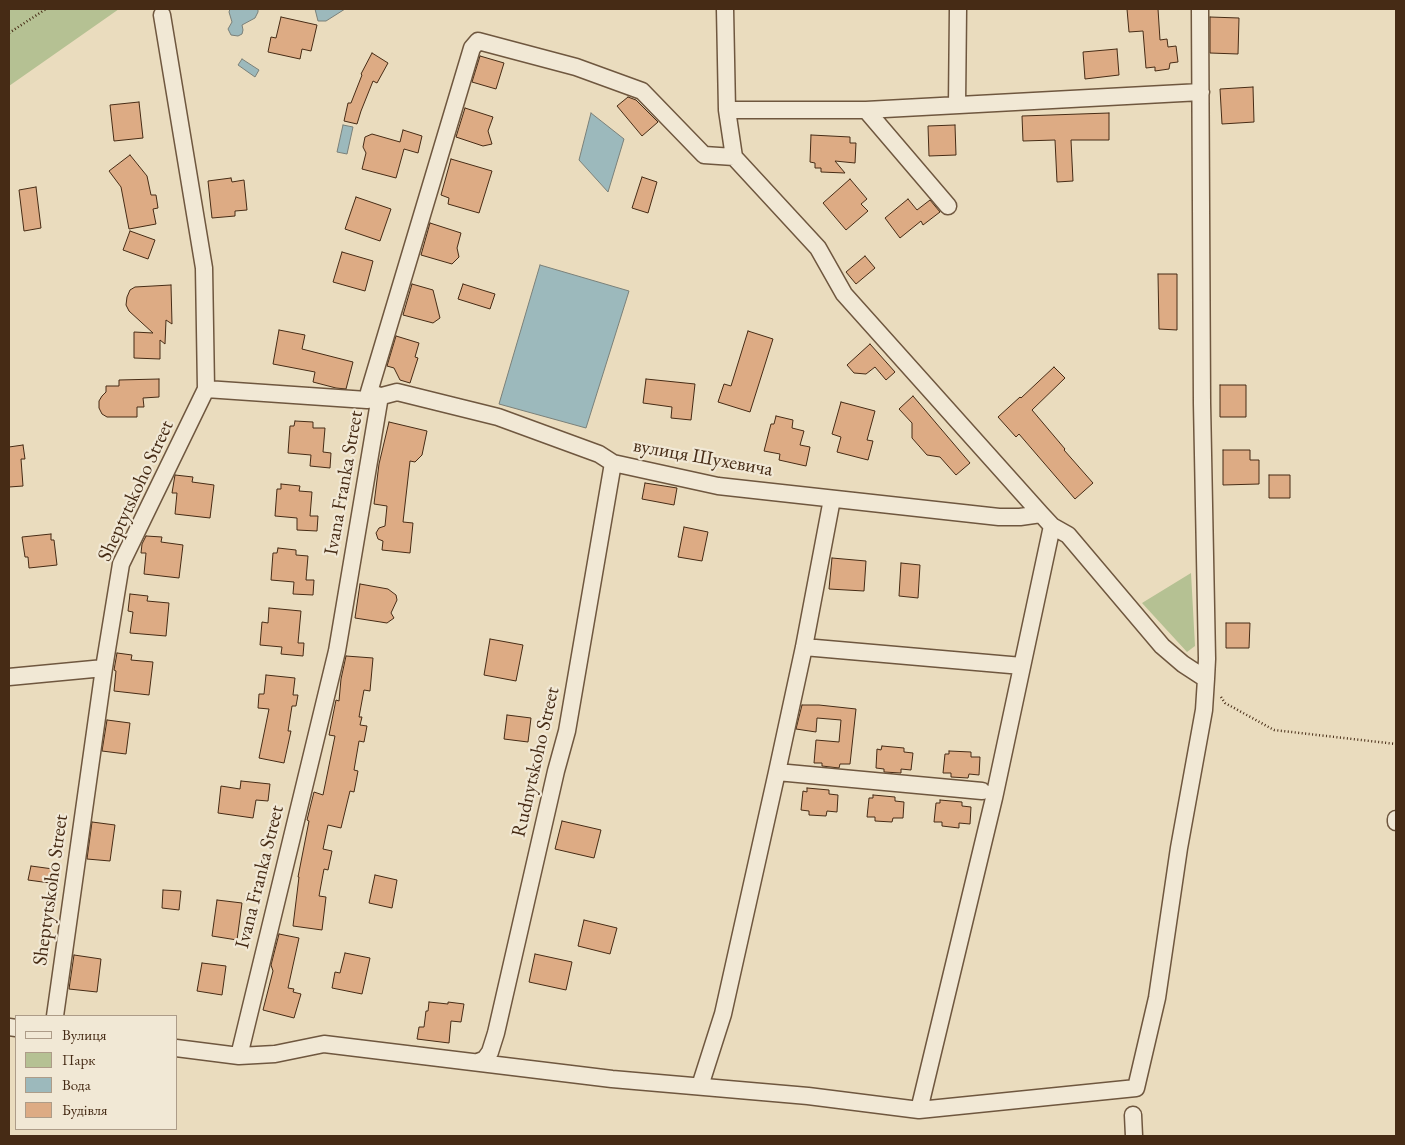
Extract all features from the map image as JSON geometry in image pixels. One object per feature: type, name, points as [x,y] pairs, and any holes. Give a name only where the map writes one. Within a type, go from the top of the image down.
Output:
[{"type":"street","points":[[725,9],[727,110],[734,157],[818,248],[844,294],[1046,520],[1068,536],[1162,646],[1183,664],[1206,679]]},
{"type":"street","points":[[957,105],[958,9]]},
{"type":"street","points":[[178,1048],[239,1056],[275,1054],[324,1044],[612,1079],[808,1096],[919,1110],[1136,1088],[1157,998],[1179,848],[1204,710],[1206,679],[1200,9]]},
{"type":"street","name":"Sheptytskoho Street","points":[[55,1015],[104,668],[121,564],[206,390],[204,268],[162,15]]},
{"type":"street","name":"Ivana Franka Street","points":[[239,1056],[337,651],[380,396],[369,392],[472,48],[478,41],[576,67],[642,91],[704,156],[734,157]]},
{"type":"street","points":[[727,110],[866,110],[1201,92]]},
{"type":"street","points":[[866,110],[948,206]]},
{"type":"street","name":"вулиця Шухевича","points":[[206,390],[367,400],[397,392],[498,417],[598,454],[613,463],[718,486],[999,517],[1046,520]]},
{"type":"street","name":"Rudnytskoho Street","points":[[478,1062],[485,1060],[490,1052],[496,1033],[556,771],[567,731],[613,463]]},
{"type":"street","points":[[700,1086],[723,1014],[804,647],[832,498]]},
{"type":"street","points":[[919,1110],[994,798],[1022,666],[1046,520]]},
{"type":"street","points":[[804,647],[1022,666]]},
{"type":"street","points":[[9,678],[104,668]]},
{"type":"street","points":[[777,772],[982,791]]},
{"type":"street","points":[[1133,1115],[1134,1136]]},
{"type":"path","points":[[9,33],[46,9]]},
{"type":"path","points":[[1206,679],[1225,703],[1274,730],[1396,744]]},
{"type":"green space","points":[[9,9],[119,9],[9,86]]},
{"type":"green space","points":[[1191,573],[1195,646],[1187,652],[1142,603]]},
{"type":"water","points":[[230,9],[258,9],[255,18],[242,25],[242,34],[238,36],[231,35],[228,29],[232,22]]},
{"type":"water","points":[[315,9],[345,9],[326,21],[318,21]]},
{"type":"water","points":[[242,59],[259,70],[255,77],[238,65]]},
{"type":"water","points":[[591,113],[624,139],[608,192],[579,160]]},
{"type":"water","points":[[343,125],[353,127],[347,154],[337,152]]},
{"type":"water","points":[[540,265],[629,291],[586,428],[499,404]]},
{"type":"building","points":[[1127,9],[1158,9],[1160,40],[1167,39],[1168,47],[1176,46],[1178,62],[1170,63],[1169,69],[1155,71],[1155,67],[1146,68],[1143,31],[1129,32]]},
{"type":"building","points":[[281,17],[317,25],[311,51],[302,49],[300,59],[268,52],[271,37],[276,38]]},
{"type":"building","points":[[1210,17],[1239,18],[1238,54],[1210,53]]},
{"type":"building","points":[[1117,49],[1119,75],[1085,79],[1083,52]]},
{"type":"building","points":[[372,53],[388,63],[377,83],[373,81],[357,124],[344,121],[348,103],[351,103],[361,74]]},
{"type":"building","points":[[480,56],[504,63],[496,89],[472,82]]},
{"type":"building","points":[[1253,87],[1254,122],[1222,124],[1220,89]]},
{"type":"building","points":[[628,97],[636,100],[658,122],[642,136],[617,106]]},
{"type":"building","points":[[139,102],[143,138],[114,141],[110,105]]},
{"type":"building","points":[[465,108],[493,117],[488,131],[492,144],[483,146],[456,137]]},
{"type":"building","points":[[1109,113],[1109,140],[1071,140],[1073,181],[1057,182],[1055,140],[1023,141],[1022,116]]},
{"type":"building","points":[[955,125],[956,155],[929,156],[928,126]]},
{"type":"building","points":[[403,130],[422,136],[418,153],[404,149],[396,178],[362,169],[366,153],[363,147],[365,137],[372,134],[400,142]]},
{"type":"building","points":[[811,135],[850,137],[850,143],[856,143],[855,163],[835,161],[845,173],[821,172],[821,168],[815,168],[815,163],[810,162]]},
{"type":"building","points":[[130,155],[147,176],[151,195],[156,195],[158,208],[153,209],[156,224],[129,229],[121,187],[109,171]]},
{"type":"building","points":[[451,159],[492,171],[479,213],[448,204],[449,198],[441,195]]},
{"type":"building","points":[[642,177],[657,182],[648,213],[632,208]]},
{"type":"building","points":[[231,178],[232,182],[244,180],[247,210],[235,211],[235,216],[212,218],[208,181]]},
{"type":"building","points":[[850,179],[867,199],[861,204],[868,211],[846,230],[823,203]]},
{"type":"building","points":[[36,187],[41,228],[24,231],[19,190]]},
{"type":"building","points":[[356,197],[391,209],[380,241],[345,229]]},
{"type":"building","points":[[908,199],[917,210],[930,200],[940,212],[923,225],[921,221],[900,238],[885,218]]},
{"type":"building","points":[[430,223],[461,233],[457,248],[459,257],[452,264],[421,255]]},
{"type":"building","points":[[130,231],[155,240],[148,259],[123,250]]},
{"type":"building","points":[[342,252],[373,261],[365,291],[333,282]]},
{"type":"building","points":[[865,256],[875,268],[856,284],[846,272]]},
{"type":"building","points":[[1158,274],[1177,274],[1177,330],[1159,329]]},
{"type":"building","points":[[412,284],[433,290],[440,318],[433,323],[403,315]]},
{"type":"building","points":[[463,284],[495,294],[490,309],[458,299]]},
{"type":"building","points":[[171,285],[172,324],[166,320],[165,344],[160,340],[160,359],[134,358],[134,332],[153,333],[129,311],[126,305],[130,290],[135,287]]},
{"type":"building","points":[[279,330],[305,335],[302,349],[353,362],[346,389],[313,382],[315,372],[273,364]]},
{"type":"building","points":[[748,331],[773,339],[750,412],[718,402],[724,384],[731,386]]},
{"type":"building","points":[[396,336],[419,343],[415,357],[418,358],[410,383],[400,380],[394,368],[387,366]]},
{"type":"building","points":[[870,344],[895,372],[886,380],[875,367],[866,374],[854,373],[847,365]]},
{"type":"building","points":[[1054,367],[1065,378],[1032,410],[1093,483],[1075,499],[1019,434],[1016,437],[998,417]]},
{"type":"building","points":[[159,379],[159,397],[143,398],[144,407],[137,407],[137,417],[107,417],[102,414],[99,408],[99,401],[106,392],[106,386],[119,386],[119,380]]},
{"type":"building","points":[[646,379],[695,384],[691,420],[671,418],[672,407],[643,403]]},
{"type":"building","points":[[1220,385],[1246,385],[1246,417],[1220,417]]},
{"type":"building","points":[[913,396],[970,463],[956,475],[940,457],[927,455],[912,438],[912,423],[899,409]]},
{"type":"building","points":[[841,402],[875,411],[867,440],[873,441],[868,460],[837,452],[841,437],[832,434]]},
{"type":"building","points":[[776,416],[793,420],[792,428],[804,431],[800,445],[810,447],[806,466],[779,460],[780,454],[764,451],[771,424],[774,424]]},
{"type":"building","points":[[295,421],[313,422],[313,428],[325,428],[323,452],[331,453],[330,468],[310,466],[311,455],[288,453],[290,426],[294,426]]},
{"type":"building","points":[[389,422],[427,431],[422,455],[415,462],[410,461],[403,522],[413,523],[410,553],[382,550],[383,541],[378,539],[376,533],[379,528],[385,526],[387,506],[374,504],[379,464]]},
{"type":"building","points":[[23,445],[25,459],[21,459],[23,486],[9,487],[9,447]]},
{"type":"building","points":[[1223,450],[1250,450],[1250,460],[1259,460],[1259,484],[1223,485]]},
{"type":"building","points":[[175,475],[193,477],[192,482],[214,485],[210,518],[175,514],[177,493],[172,493]]},
{"type":"building","points":[[1269,475],[1290,475],[1290,498],[1269,498]]},
{"type":"building","points":[[645,483],[677,488],[674,505],[642,499]]},
{"type":"building","points":[[281,484],[300,486],[299,491],[312,492],[310,516],[318,516],[317,531],[297,530],[297,518],[275,516],[277,489],[281,489]]},
{"type":"building","points":[[684,527],[708,532],[702,561],[678,557]]},
{"type":"building","points":[[51,534],[51,540],[54,540],[57,565],[29,568],[22,537]]},
{"type":"building","points":[[146,536],[162,537],[161,542],[183,545],[179,578],[144,574],[146,553],[141,553],[142,544]]},
{"type":"building","points":[[278,548],[296,550],[296,555],[308,556],[306,580],[314,580],[313,595],[293,594],[294,582],[271,580],[273,553],[277,553]]},
{"type":"building","points":[[832,558],[866,561],[864,591],[829,589]]},
{"type":"building","points":[[901,563],[920,565],[918,598],[899,596]]},
{"type":"building","points":[[360,584],[388,589],[396,595],[397,600],[391,613],[394,618],[387,623],[355,618]]},
{"type":"building","points":[[130,594],[148,596],[147,601],[169,603],[166,636],[130,633],[133,612],[128,611]]},
{"type":"building","points":[[269,608],[301,611],[298,643],[304,643],[303,656],[281,654],[282,647],[260,645],[262,622],[268,623]]},
{"type":"building","points":[[1226,623],[1250,623],[1249,648],[1226,648]]},
{"type":"building","points":[[490,639],[523,645],[516,681],[484,675]]},
{"type":"building","points":[[117,653],[132,655],[131,660],[153,662],[149,695],[114,691],[116,671],[114,670]]},
{"type":"building","points":[[346,656],[373,658],[370,691],[364,690],[359,717],[362,717],[360,725],[367,726],[364,742],[359,741],[354,770],[358,771],[354,792],[350,791],[341,828],[328,825],[323,849],[332,851],[328,870],[324,869],[319,896],[326,897],[322,930],[293,926],[298,877],[309,821],[307,820],[314,792],[323,795],[335,736],[329,735],[336,700],[339,701]]},
{"type":"building","points":[[266,675],[295,678],[293,695],[298,695],[296,706],[292,706],[288,731],[291,731],[284,763],[259,758],[269,709],[258,708],[259,694],[264,694]]},
{"type":"building","points":[[802,705],[856,709],[850,764],[840,764],[839,768],[822,766],[822,763],[814,763],[816,740],[839,742],[841,720],[817,718],[816,732],[796,729]]},
{"type":"building","points":[[507,715],[531,718],[528,742],[504,739]]},
{"type":"building","points":[[107,720],[130,723],[126,754],[102,751]]},
{"type":"building","points":[[882,746],[904,748],[904,752],[913,753],[911,770],[901,769],[901,773],[884,772],[884,769],[876,768],[877,749],[881,750]]},
{"type":"building","points":[[949,751],[971,752],[971,757],[980,757],[979,775],[969,774],[968,778],[951,777],[951,773],[943,773],[945,754],[949,754]]},
{"type":"building","points":[[241,781],[270,784],[268,801],[256,800],[253,818],[218,813],[221,786],[240,789]]},
{"type":"building","points":[[807,788],[829,790],[829,794],[838,795],[837,812],[827,811],[826,816],[809,815],[809,811],[801,810],[803,791],[807,792]]},
{"type":"building","points":[[873,795],[895,797],[895,801],[904,802],[903,818],[893,818],[892,822],[875,821],[875,817],[867,817],[869,798],[873,798]]},
{"type":"building","points":[[940,800],[962,802],[962,806],[971,807],[970,824],[959,823],[959,828],[942,826],[942,822],[934,822],[936,803],[940,803]]},
{"type":"building","points":[[562,821],[601,830],[594,858],[555,849]]},
{"type":"building","points":[[92,822],[115,825],[110,861],[87,859]]},
{"type":"building","points":[[31,866],[53,869],[50,883],[28,880]]},
{"type":"building","points":[[375,875],[397,880],[392,908],[369,903]]},
{"type":"building","points":[[163,890],[181,891],[179,910],[162,908]]},
{"type":"building","points":[[217,900],[242,903],[237,940],[212,936]]},
{"type":"building","points":[[584,920],[617,928],[610,954],[578,946]]},
{"type":"building","points":[[279,934],[299,938],[288,988],[294,989],[293,992],[301,994],[294,1018],[263,1010],[273,971],[271,965]]},
{"type":"building","points":[[345,953],[370,958],[362,994],[332,988],[335,972],[340,973]]},
{"type":"building","points":[[535,954],[572,962],[566,990],[529,982]]},
{"type":"building","points":[[74,955],[101,959],[97,992],[69,989]]},
{"type":"building","points":[[202,963],[226,966],[222,995],[197,991]]},
{"type":"building","points":[[429,1002],[464,1004],[461,1022],[451,1021],[449,1043],[417,1039],[419,1027],[424,1027]]}]
